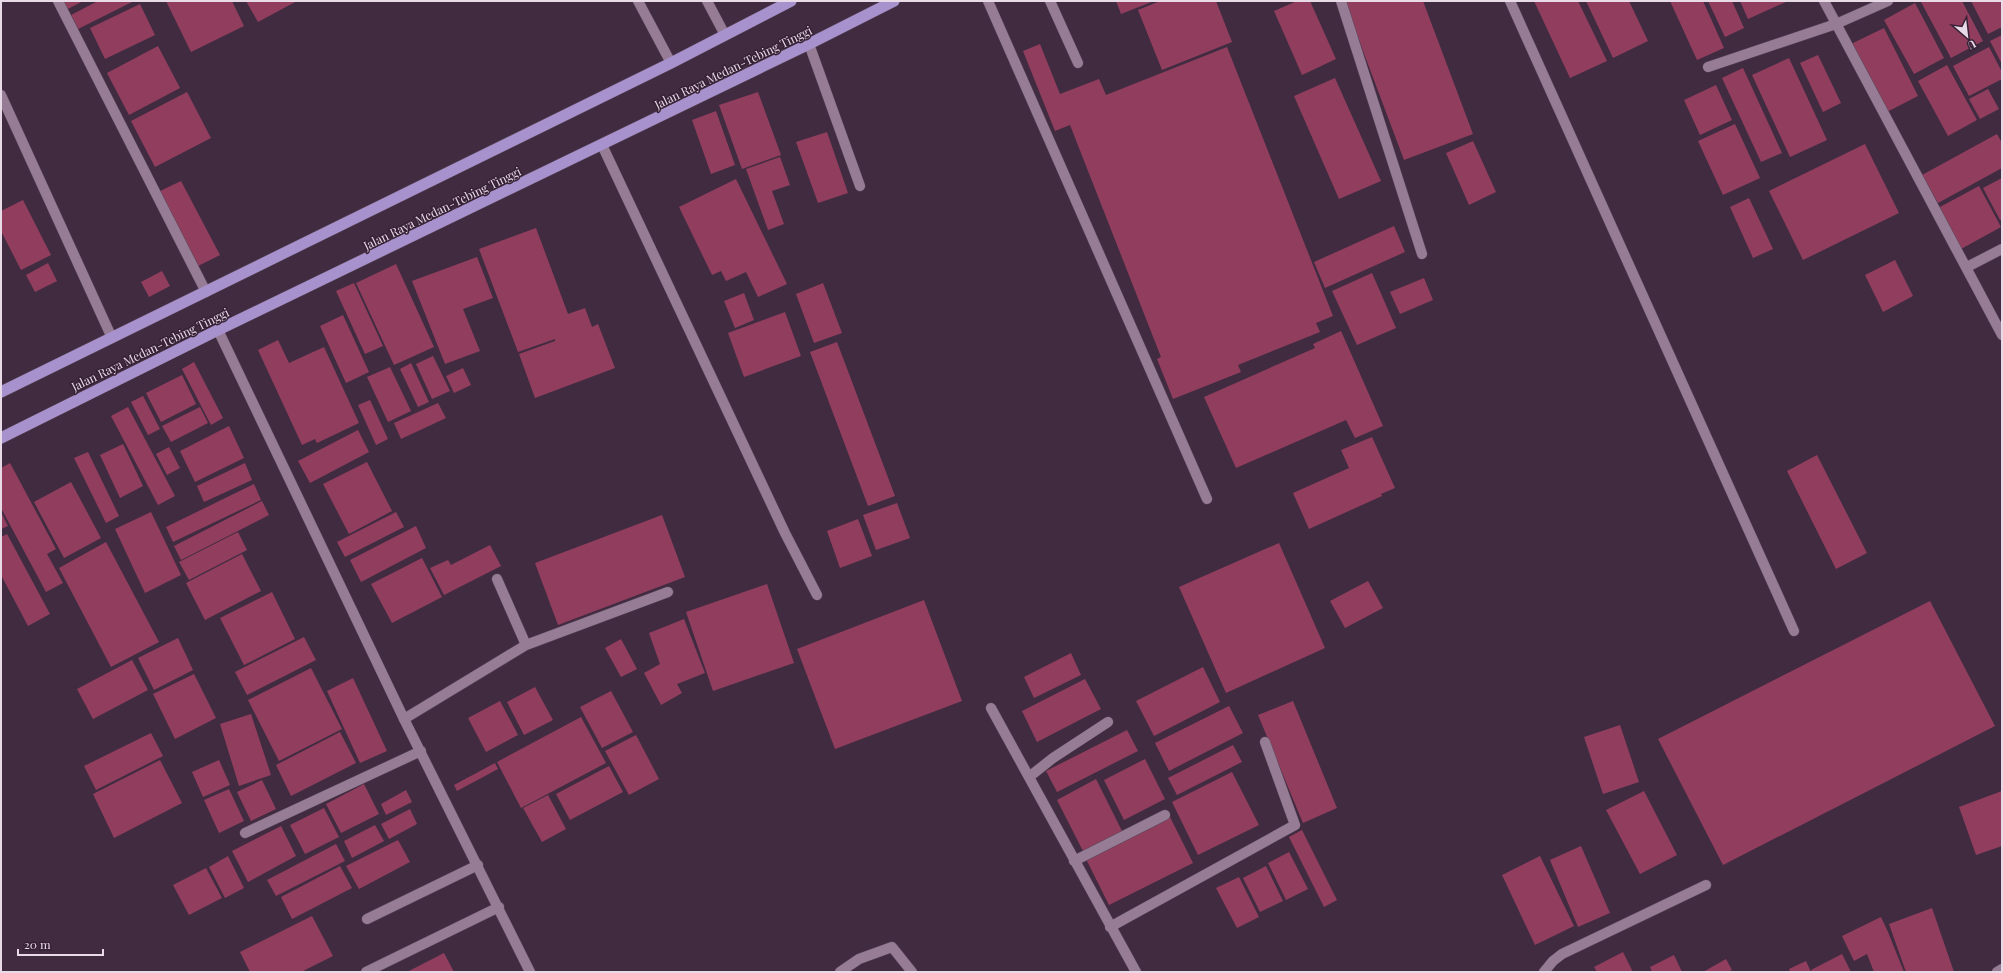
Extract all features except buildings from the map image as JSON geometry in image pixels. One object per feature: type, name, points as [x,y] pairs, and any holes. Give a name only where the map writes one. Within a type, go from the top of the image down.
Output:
[{"type":"highway","points":[[1,392],[670,63],[791,1]]},
{"type":"highway","name":"Jalan Raya Medan-Tebing Tinggi","points":[[1,438],[218,330],[810,44],[894,1]]},
{"type":"street","points":[[58,1],[206,292]]},
{"type":"street","points":[[638,1],[670,63]]},
{"type":"street","points":[[707,1],[725,35]]},
{"type":"street","points":[[988,1],[1206,499]]},
{"type":"street","points":[[1050,1],[1078,63]]},
{"type":"street","points":[[1341,1],[1422,254]]},
{"type":"street","points":[[1510,1],[1794,632]]},
{"type":"street","points":[[1824,1],[2002,335]]},
{"type":"street","points":[[1708,67],[1836,24],[1888,1]]},
{"type":"street","points":[[810,44],[860,186]]},
{"type":"street","points":[[1,95],[112,338]]},
{"type":"street","points":[[602,145],[785,532],[817,595]]},
{"type":"street","points":[[1967,267],[2002,249]]},
{"type":"street","points":[[218,330],[404,719],[499,907],[530,972]]},
{"type":"street","points":[[497,579],[526,645]]},
{"type":"street","points":[[404,719],[526,645],[668,592]]},
{"type":"street","points":[[991,708],[1136,972]]},
{"type":"street","points":[[1029,777],[1053,758],[1108,722]]},
{"type":"street","points":[[1110,927],[1295,825],[1265,742]]},
{"type":"street","points":[[245,832],[421,751]]},
{"type":"street","points":[[1074,861],[1165,815]]},
{"type":"street","points":[[368,919],[478,866]]},
{"type":"street","points":[[1544,972],[1553,961],[1562,954],[1706,885]]},
{"type":"street","points":[[366,972],[499,907]]},
{"type":"street","points":[[840,972],[859,959],[892,947],[912,972]]},
{"type":"street","points":[[1997,972],[2002,969]]}]
